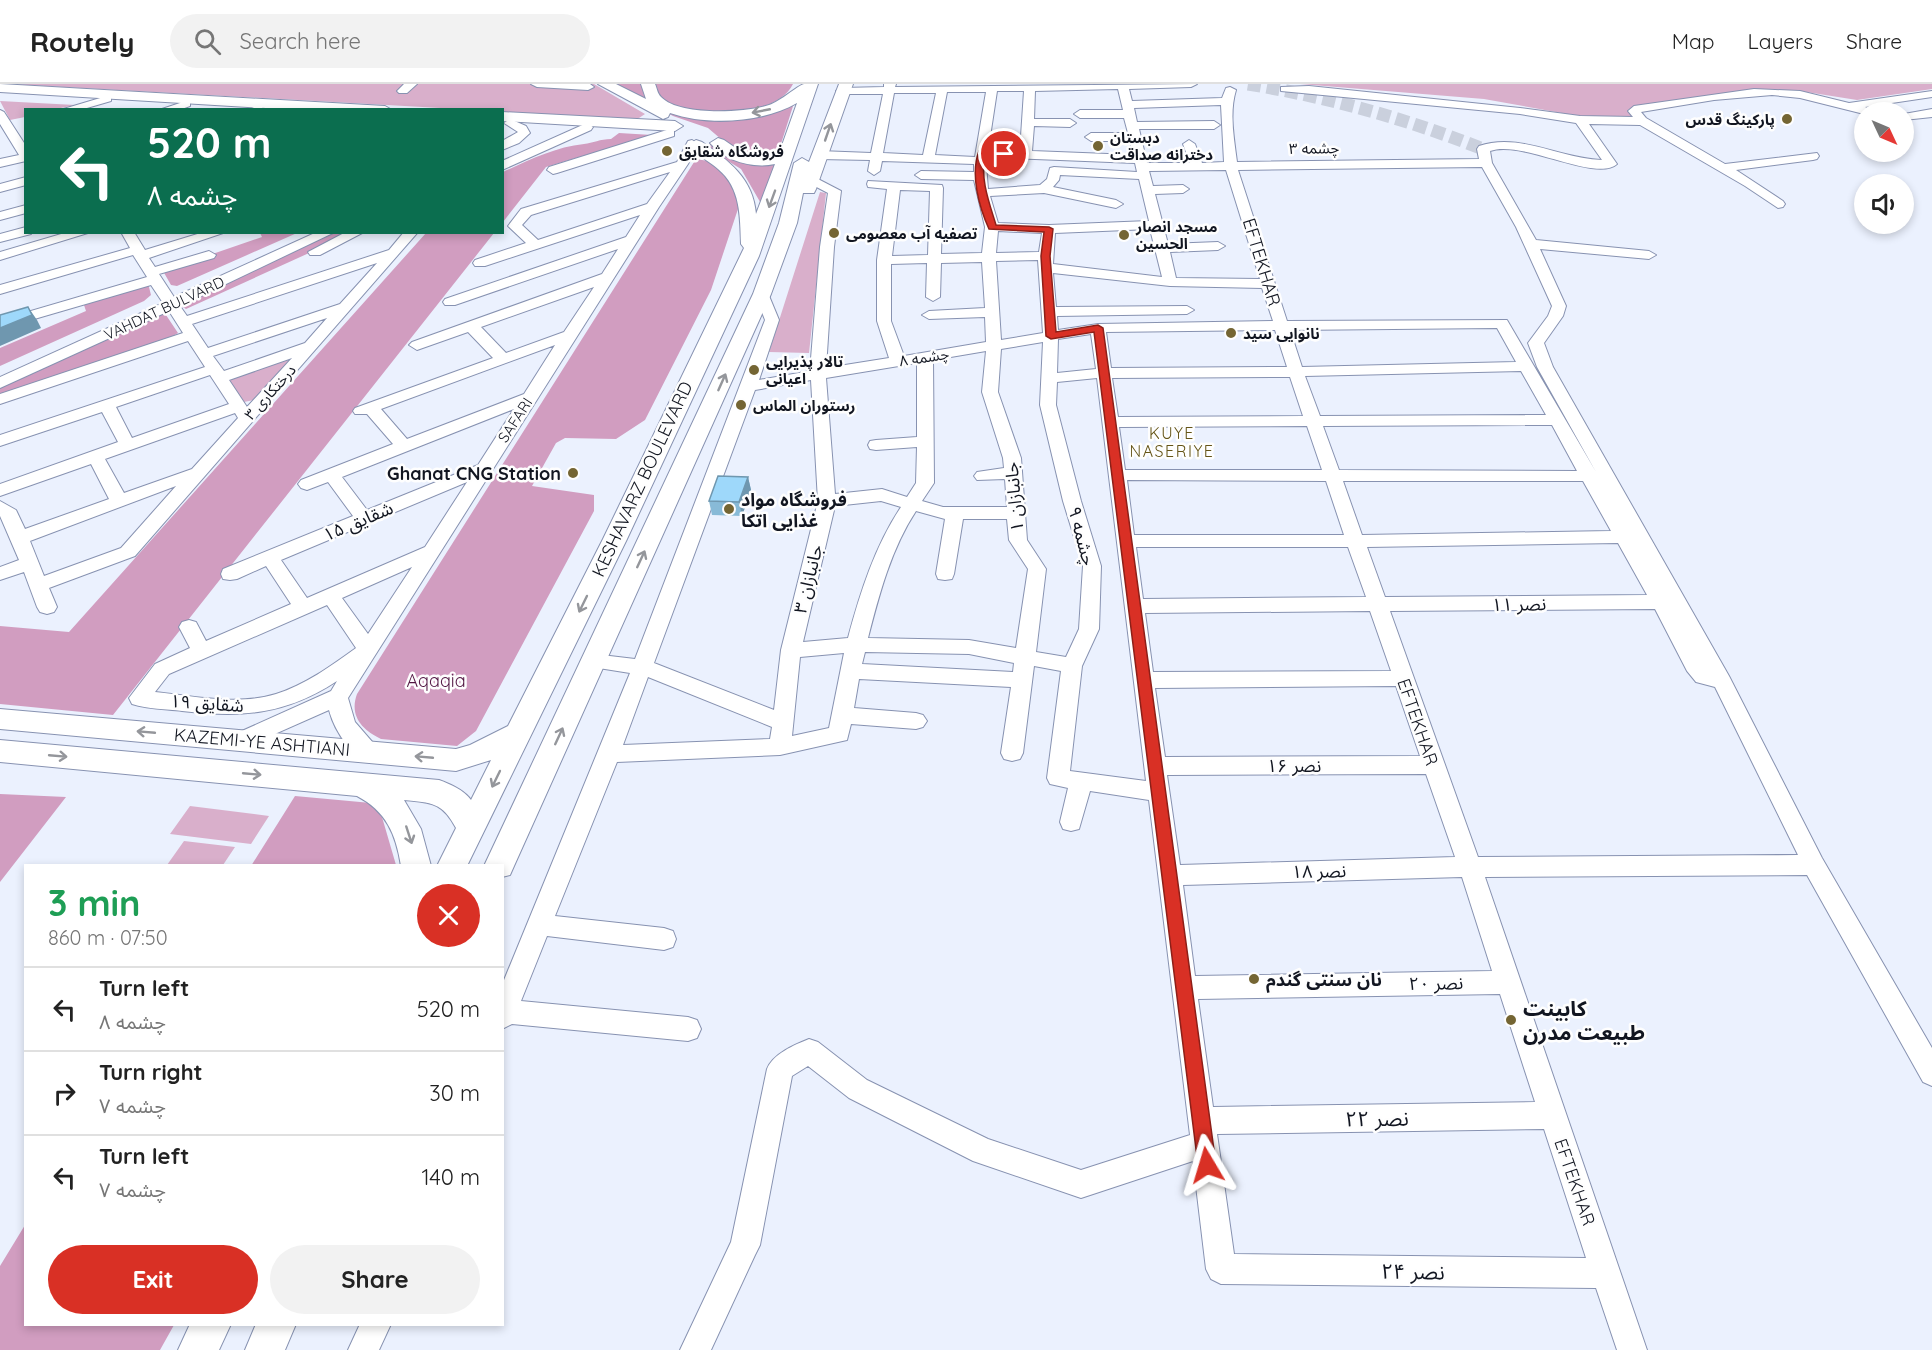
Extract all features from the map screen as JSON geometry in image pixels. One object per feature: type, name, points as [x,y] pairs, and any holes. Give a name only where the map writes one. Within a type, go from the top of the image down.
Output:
[{"type":"main road","points":[[605,84],[656,110],[676,128]]},
{"type":"main road","points":[[648,84],[651,95],[659,103],[672,109],[721,116],[776,108],[799,97],[811,84]]},
{"type":"main road","name":"KESHAVARZ BOULEVARD","points":[[453,864],[615,539],[750,256],[811,84]]},
{"type":"main road","name":"KESHAVARZ BOULEVARD","points":[[500,864],[762,294],[788,223],[793,196],[826,84]]},
{"type":"main road","points":[[0,88],[259,107]]},
{"type":"main road","points":[[788,223],[805,197],[844,88]]},
{"type":"main road","points":[[0,93],[301,108]]},
{"type":"main road","points":[[627,123],[649,118],[656,114],[656,110]]},
{"type":"main road","points":[[505,120],[627,123],[676,128]]},
{"type":"main road","points":[[505,120],[586,127],[676,128],[691,125],[717,159],[734,174],[743,187],[748,203],[750,256]]},
{"type":"main road","points":[[702,138],[755,162],[771,161],[789,149]]},
{"type":"main road","points":[[683,162],[702,157],[717,159]]},
{"type":"main road","name":"KAZEMI-YE ASHTIANI","points":[[0,719],[456,760],[479,753],[518,734]]},
{"type":"main road","name":"KAZEMI-YE ASHTIANI","points":[[0,751],[439,792]]},
{"type":"main road","points":[[456,760],[439,792],[458,804],[472,829]]},
{"type":"main road","points":[[360,784],[386,798],[398,810],[407,827],[416,864]]},
{"type":"main road","points":[[198,1350],[211,1326]]},
{"type":"main road","points":[[265,1350],[276,1326]]},
{"type":"street","points":[[537,84],[588,87]]},
{"type":"street","points":[[844,88],[942,89],[1191,84]]},
{"type":"street","points":[[1122,85],[1131,120],[1136,181],[1156,225],[1162,248],[1166,282],[1164,310]]},
{"type":"street","points":[[870,198],[878,118],[890,87]]},
{"type":"street","points":[[1026,154],[1030,87]]},
{"type":"street","points":[[1072,87],[1074,100]]},
{"type":"street","points":[[980,164],[993,88]]},
{"type":"street","points":[[928,160],[942,89]]},
{"type":"street","points":[[1285,89],[1309,89],[1466,104],[1580,120],[1642,121]]},
{"type":"street","points":[[1091,137],[1131,120],[1230,91]]},
{"type":"street","name":"EFTEKHAR","points":[[1230,91],[1232,166],[1296,372],[1470,867],[1632,1350]]},
{"type":"street","points":[[1778,204],[1750,183],[1642,121],[1634,111],[1638,108],[1687,100],[1762,93],[1790,93],[1854,109]]},
{"type":"street","points":[[1816,110],[1932,94]]},
{"type":"street","points":[[73,108],[107,99]]},
{"type":"street","points":[[171,108],[186,104]]},
{"type":"street","points":[[1914,116],[1932,113]]},
{"type":"street","points":[[0,114],[18,146],[0,163]]},
{"type":"street","points":[[1080,114],[1131,120],[1214,125]]},
{"type":"street","points":[[504,145],[524,133],[522,129],[505,120]]},
{"type":"street","points":[[1580,120],[1611,164],[1573,161],[1520,146],[1494,144],[1483,149],[1486,163],[1531,244],[1560,306],[1558,316],[1541,331],[1536,343],[1545,367],[1722,681],[1814,865],[1932,1074]]},
{"type":"street","points":[[1028,129],[1070,123]]},
{"type":"street","points":[[504,152],[551,133],[586,127]]},
{"type":"street","points":[[504,165],[586,127]]},
{"type":"street","points":[[553,170],[676,128]]},
{"type":"street","points":[[1028,129],[1059,135]]},
{"type":"street","name":"SAFARI","points":[[338,697],[652,207],[702,138]]},
{"type":"street","points":[[1189,144],[1197,166]]},
{"type":"street","points":[[901,164],[904,145]]},
{"type":"street","points":[[874,171],[928,160],[980,164],[1026,154],[1136,181]]},
{"type":"street","points":[[819,155],[874,171],[894,185],[937,188],[933,297]]},
{"type":"street","points":[[1721,168],[1814,156]]},
{"type":"street","points":[[921,175],[996,161]]},
{"type":"street","points":[[536,245],[515,226],[526,212],[683,162]]},
{"type":"street","name":"چشمه ۳","points":[[1136,181],[1197,166],[1486,163]]},
{"type":"street","name":"جانبازان ۱","points":[[980,164],[980,185],[992,227],[989,257],[994,345],[990,392],[1011,458],[1018,540],[1036,569],[1012,753]]},
{"type":"street","points":[[1044,189],[1053,180],[1054,171],[1097,178],[1184,184]]},
{"type":"street","name":"جانبازان ۳","points":[[780,747],[791,650],[827,501],[819,374],[827,247],[834,191],[811,181]]},
{"type":"street","points":[[984,193],[1044,189],[1085,198],[1136,181]]},
{"type":"street","points":[[1100,227],[1136,181]]},
{"type":"street","points":[[0,188],[24,182]]},
{"type":"street","points":[[894,185],[884,260],[884,321],[898,361]]},
{"type":"street","points":[[1047,204],[1079,205],[1085,198]]},
{"type":"street","points":[[480,263],[652,207]]},
{"type":"street","points":[[0,216],[24,210]]},
{"type":"street","points":[[992,227],[1049,229],[1156,225]]},
{"type":"street","name":"چشمه ۹","points":[[1049,229],[1046,262],[1051,336],[1048,405],[1072,501],[1092,566],[1089,629],[1072,666],[1058,778],[1158,792]]},
{"type":"street","points":[[0,238],[24,232]]},
{"type":"street","points":[[0,256],[78,234]]},
{"type":"street","points":[[0,490],[128,445],[243,412],[169,301],[128,234]]},
{"type":"street","points":[[0,326],[23,301],[139,253],[212,234]]},
{"type":"street","name":"VAHDAT BULVARD","points":[[0,383],[306,234]]},
{"type":"street","name":"VAHDAT BULVARD","points":[[0,371],[324,234]]},
{"type":"street","points":[[289,265],[354,234]]},
{"type":"street","name":"درختکاری ۳","points":[[39,585],[128,552],[200,471],[243,412],[312,345],[410,234]]},
{"type":"street","points":[[450,302],[473,288],[526,276],[631,240]]},
{"type":"street","points":[[1531,244],[1649,255]]},
{"type":"street","points":[[1162,248],[1218,246]]},
{"type":"street","points":[[0,399],[187,328],[266,276],[277,291],[394,252]]},
{"type":"street","points":[[0,290],[23,301],[153,276],[209,255]]},
{"type":"street","points":[[884,260],[989,257],[1046,262],[1118,276],[1166,282],[1270,284]]},
{"type":"street","points":[[1115,261],[1118,276]]},
{"type":"street","points":[[526,276],[549,298]]},
{"type":"street","points":[[417,345],[607,277]]},
{"type":"street","points":[[688,1029],[504,1014],[643,667],[749,386],[772,320],[762,294]]},
{"type":"street","points":[[204,354],[345,307]]},
{"type":"street","points":[[1050,312],[1187,310]]},
{"type":"street","points":[[929,315],[992,312]]},
{"type":"street","name":"چشمه ۸","points":[[749,386],[1098,328],[1502,324],[1527,366]]},
{"type":"street","points":[[471,326],[503,359]]},
{"type":"street","points":[[1098,328],[1203,1132]]},
{"type":"street","points":[[404,446],[365,409],[570,334]]},
{"type":"street","points":[[0,441],[108,405],[312,345]]},
{"type":"street","points":[[840,725],[850,670],[866,607],[893,532],[925,483],[925,357]]},
{"type":"street","points":[[1050,378],[1104,373],[1296,372],[1527,366],[1661,602],[1694,666],[1703,676],[1722,681]]},
{"type":"street","points":[[307,484],[530,397]]},
{"type":"street","points":[[108,405],[128,445]]},
{"type":"street","points":[[1111,422],[1557,420]]},
{"type":"street","points":[[876,444],[925,441]]},
{"type":"street","points":[[95,456],[118,501]]},
{"type":"street","name":"شقایق ۱۵","points":[[230,574],[485,468]]},
{"type":"street","points":[[20,538],[200,471]]},
{"type":"street","points":[[983,476],[1013,473]]},
{"type":"street","points":[[331,474],[364,518]]},
{"type":"street","points":[[1118,476],[1332,474],[1590,476]]},
{"type":"street","points":[[827,501],[882,495],[928,510],[956,513],[1017,513]]},
{"type":"street","points":[[3,513],[20,538],[47,607]]},
{"type":"street","points":[[945,574],[956,513]]},
{"type":"street","points":[[1126,541],[1355,541],[1624,537]]},
{"type":"street","points":[[189,627],[202,652],[431,551]]},
{"type":"street","points":[[270,558],[303,607]]},
{"type":"street","points":[[0,574],[30,563]]},
{"type":"street","points":[[330,596],[368,650]]},
{"type":"street","name":"نصر ۱۱","points":[[1134,606],[1661,602]]},
{"type":"street","points":[[791,650],[856,645],[969,647],[1072,666]]},
{"type":"street","name":"شقایق ۱۹","points":[[202,652],[162,669],[139,698],[245,707],[282,700],[321,682],[368,650]]},
{"type":"street","points":[[593,661],[643,667],[782,722]]},
{"type":"street","points":[[850,670],[1021,680]]},
{"type":"street","points":[[1144,680],[1403,678]]},
{"type":"street","points":[[241,741],[338,697],[338,711],[347,728],[356,740],[370,752]]},
{"type":"street","points":[[609,754],[780,747],[840,725],[916,721]]},
{"type":"street","name":"نصر ۱۶","points":[[1155,766],[1433,765]]},
{"type":"street","points":[[1071,822],[1081,781]]},
{"type":"street","name":"نصر ۱۸","points":[[1169,875],[1470,867],[1814,865]]},
{"type":"street","points":[[540,925],[664,939]]},
{"type":"street","name":"نصر ۲۰","points":[[1184,988],[1508,982]]},
{"type":"street","name":"نصر ۲۲","points":[[695,1350],[745,1245],[780,1069],[809,1051],[858,1089],[982,1151],[1081,1184],[1203,1132],[1553,1115]]},
{"type":"street","name":"نصر ۲۴","points":[[1203,1132],[1221,1269],[1606,1273]]},
{"type":"street","points":[[363,1350],[375,1326]]},
{"type":"shaded area","points":[[10,84],[594,84],[645,114],[639,118],[625,119],[504,112],[504,108],[440,108]]},
{"type":"shaded area","points":[[1300,84],[1932,84],[1932,89],[1857,100],[1800,91],[1717,94],[1634,106],[1628,110],[1633,118],[1578,116],[1484,99]]},
{"type":"shaded area","points":[[0,101],[75,105],[61,108],[24,108],[24,117],[10,120]]},
{"type":"shaded area","points":[[820,192],[826,193],[809,353],[769,352]]},
{"type":"shaded area","points":[[297,355],[254,400],[244,402],[227,379]]},
{"type":"shaded area","points":[[190,806],[269,816],[251,844],[170,834]]},
{"type":"shaded area","points":[[184,841],[235,847],[224,864],[168,864]]},
{"type":"green space","points":[[614,84],[641,84],[644,95],[649,101],[698,119],[794,103],[779,150],[769,159],[735,151],[708,128],[673,116]]},
{"type":"green space","points":[[654,84],[793,84],[784,95],[756,109],[738,112],[703,112],[665,102],[657,96]]},
{"type":"green space","points":[[619,133],[652,135],[546,167],[504,221],[504,172],[552,151],[611,139]]},
{"type":"green space","points":[[712,143],[743,162],[760,165],[779,162],[763,207],[741,169],[705,147]]},
{"type":"green space","name":"Aqaqia","points":[[696,159],[708,161],[730,177],[740,203],[711,290],[645,420],[616,439],[565,438],[556,443],[532,486],[594,495],[594,511],[476,731],[457,746],[381,739],[363,727],[356,716],[357,694]]},
{"type":"green space","points":[[260,234],[295,234],[177,286],[171,285],[163,271],[262,237]]},
{"type":"green space","points":[[332,234],[351,234],[186,309],[180,305]]},
{"type":"green space","points":[[425,234],[493,234],[113,715],[0,704],[0,626],[69,632]]},
{"type":"green space","points":[[148,283],[151,295],[144,301],[0,366],[0,348],[86,311],[83,302]]},
{"type":"green space","points":[[164,312],[178,333],[168,339],[0,394],[0,385]]},
{"type":"green space","points":[[0,794],[66,797],[0,882]]},
{"type":"green space","points":[[295,796],[371,803],[382,817],[396,864],[252,864]]},
{"type":"green space","points":[[24,1227],[24,1326],[173,1326],[160,1350],[0,1350],[0,1266]]},
{"type":"building","points":[[28,307],[32,315],[0,328],[0,315]]},
{"type":"building","points":[[718,476],[748,477],[739,502],[709,501]]},
{"type":"tunnel","points":[[1248,84],[1308,95],[1367,110],[1483,149]]},
{"type":"place","name":"پارکینگ قدس","points":[[1787,119]]},
{"type":"place","name":"دبستان دخترانه صداقت","points":[[1098,146]]},
{"type":"place","name":"فروشگاه شقایق","points":[[667,151]]},
{"type":"place","name":"تصفیه آب معصومی","points":[[834,233]]},
{"type":"place","name":"مسجد انصار الحسین","points":[[1124,235]]},
{"type":"place","name":"نانوایی‌ سید","points":[[1231,333]]},
{"type":"place","name":"تالار پذیرایی اعیانی","points":[[754,370]]},
{"type":"place","name":"رستوران الماس","points":[[741,405]]},
{"type":"place","name":"Ghanat CNG Station","points":[[573,473]]},
{"type":"place","name":"فروشگاه مواد غذایی اتکا","points":[[729,509]]},
{"type":"place","name":"نان سنتی گندم","points":[[1254,979]]},
{"type":"place","name":"کابینت طبیعت مدرن","points":[[1511,1020]]},
{"type":"district","name":"KUYE NASERIYE","points":[[1172,442]]},
{"type":"route","points":[[1004,154],[982,153],[980,162],[980,185],[992,227],[1049,229],[1045,256],[1051,336],[1098,328],[1207,1165]]}]
